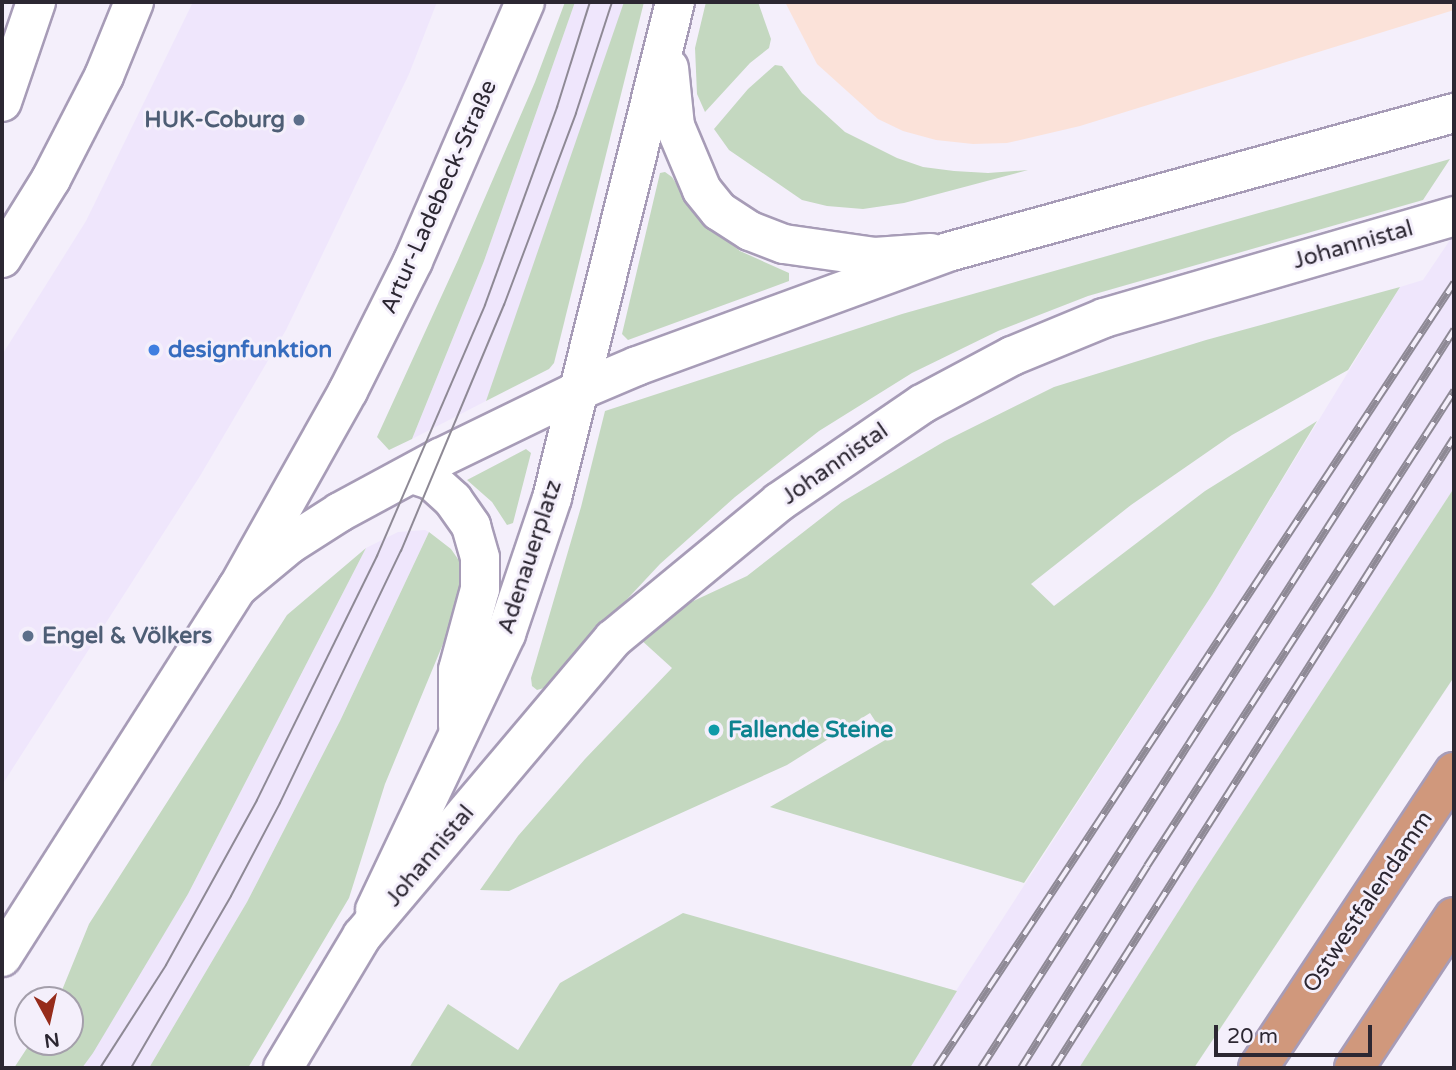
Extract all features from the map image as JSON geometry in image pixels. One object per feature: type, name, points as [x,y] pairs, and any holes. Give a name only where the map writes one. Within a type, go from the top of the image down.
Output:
[{"type":"highway","name":"Ostwestfalendamm","points":[[1258,1068],[1454,772]]},
{"type":"highway","points":[[1354,1068],[1454,917]]},
{"type":"main road","points":[[2,102],[36,2]]},
{"type":"main road","points":[[2,258],[51,179],[104,76],[134,2]]},
{"type":"main road","name":"Artur-Ladebeck-Straße","points":[[237,588],[348,391],[413,261],[525,2]]},
{"type":"main road","points":[[672,16],[669,84],[675,126],[702,190],[719,211],[750,231],[827,252],[875,257],[948,252]]},
{"type":"main road","points":[[578,391],[672,16]]},
{"type":"main road","points":[[2,957],[237,588],[290,544],[412,474],[578,391],[637,366],[948,252],[1454,113]]},
{"type":"main road","name":"Johannistal","points":[[362,936],[613,639],[779,502],[922,404],[1012,356],[1104,318],[1454,216]]},
{"type":"main road","name":"Adenauerplatz","points":[[283,1068],[362,936],[506,634],[552,498],[578,391]]},
{"type":"main road","points":[[412,474],[431,480],[453,500],[471,526],[480,558],[480,589],[458,670],[458,739]]},
{"type":"shaded area","points":[[193,2],[437,2],[409,74],[286,330],[200,476],[2,785],[2,355],[86,221]]},
{"type":"shaded area","points":[[575,2],[631,2],[539,267],[486,401],[412,439],[484,261]]},
{"type":"shaded area","points":[[785,2],[1454,2],[1454,10],[1080,126],[1007,143],[973,144],[936,140],[903,131],[878,119],[817,64]]},
{"type":"shaded area","points":[[1454,234],[1454,488],[1079,1068],[906,1068],[1212,595],[1400,287],[1423,280]]},
{"type":"shaded area","points":[[398,532],[429,532],[340,721],[247,902],[149,1068],[82,1068],[188,894],[366,548]]},
{"type":"green space","points":[[565,2],[575,2],[484,261],[412,439],[389,450],[377,437],[535,82]]},
{"type":"green space","points":[[624,2],[644,2],[554,363],[549,369],[486,401]]},
{"type":"green space","points":[[706,2],[758,2],[771,39],[769,48],[750,63],[705,112],[697,94],[695,48]]},
{"type":"green space","points":[[775,65],[782,66],[802,93],[845,132],[897,158],[923,167],[954,171],[988,173],[1028,170],[904,203],[863,209],[827,206],[802,200],[729,150],[714,129],[748,89]]},
{"type":"green space","points":[[1450,159],[1423,200],[1088,296],[998,331],[912,373],[819,431],[735,497],[660,564],[544,688],[537,690],[532,686],[531,678],[581,507],[605,411],[902,314]]},
{"type":"green space","points":[[665,172],[672,177],[700,220],[740,251],[789,273],[789,281],[628,340],[622,334],[660,173]]},
{"type":"green space","points":[[1400,287],[1348,370],[1232,435],[1131,505],[1031,584],[1054,606],[1205,491],[1317,421],[1212,595],[1024,883],[770,807],[887,739],[870,713],[787,765],[509,891],[480,890],[518,836],[585,759],[672,668],[640,639],[674,610],[747,576],[842,502],[945,441],[1054,387],[1206,340]]},
{"type":"green space","points":[[526,449],[531,453],[513,523],[507,525],[492,502],[467,480]]},
{"type":"green space","points":[[1454,488],[1454,677],[1194,1068],[1079,1068],[1197,882]]},
{"type":"green space","points":[[429,532],[451,549],[460,562],[462,598],[385,784],[349,898],[248,1068],[149,1068],[247,902],[340,721]]},
{"type":"green space","points":[[366,548],[188,894],[93,1053],[82,1068],[14,1068],[22,1056],[84,1056],[84,986],[64,986],[89,924],[287,615]]},
{"type":"green space","points":[[683,913],[957,991],[910,1068],[409,1068],[448,1004],[518,1050],[560,983]]},
{"type":"tram line","points":[[100,1068],[166,965],[257,800],[377,556],[485,305],[557,107],[590,2]]},
{"type":"tram line","points":[[131,1068],[231,896],[280,803],[401,551],[504,305],[576,113],[612,2]]},
{"type":"railway","points":[[936,1068],[1454,283]]},
{"type":"railway","points":[[981,1068],[1454,330]]},
{"type":"railway","points":[[1021,1068],[1147,866],[1454,391]]},
{"type":"railway","points":[[1054,1068],[1454,438]]},
{"type":"place","name":"HUK-Coburg","points":[[299,120]]},
{"type":"place","name":"designfunktion","points":[[154,350]]},
{"type":"place","name":"Engel & Völkers","points":[[28,636]]},
{"type":"place","name":"Fallende Steine","points":[[714,730]]}]
